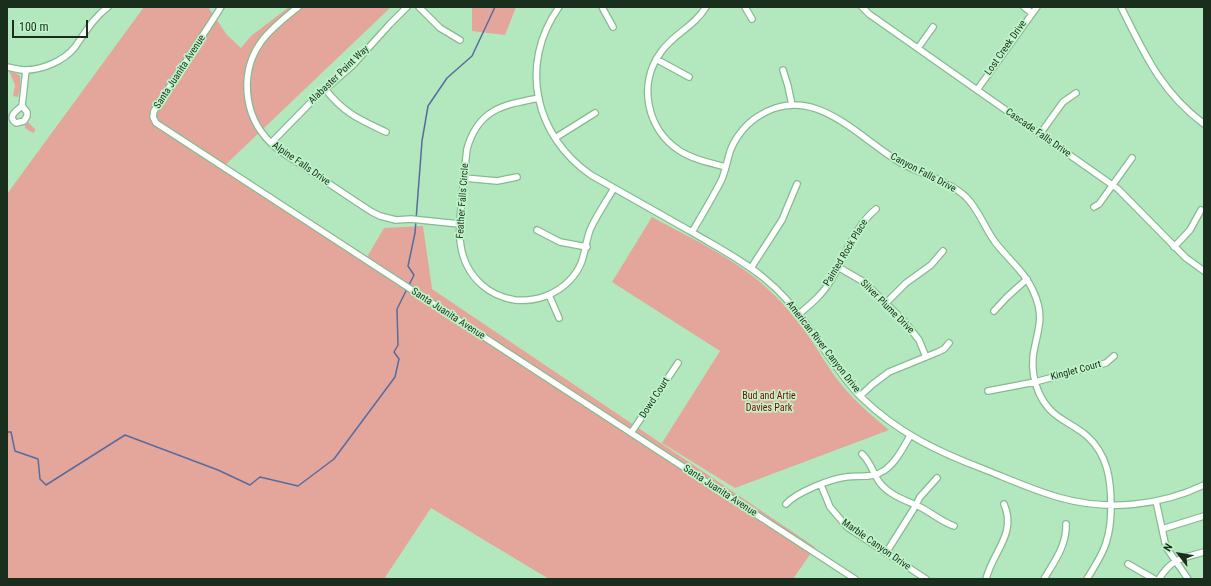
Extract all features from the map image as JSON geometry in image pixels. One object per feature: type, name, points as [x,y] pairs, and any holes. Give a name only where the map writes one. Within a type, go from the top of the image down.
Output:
[{"type":"street","points":[[7,67],[26,70],[42,67],[55,62],[73,49],[94,19],[108,7]]},
{"type":"street","name":"Santa Juanita Avenue","points":[[221,7],[154,111],[156,123],[855,579]]},
{"type":"street","name":"Alpine Falls Drive","points":[[298,7],[264,38],[253,58],[248,76],[247,92],[251,112],[259,128],[271,143],[372,212],[396,220],[410,219],[459,224]]},
{"type":"street","name":"Alabaster Point Way","points":[[271,143],[307,106],[352,66],[407,7]]},
{"type":"street","points":[[419,7],[440,28],[460,40]]},
{"type":"street","name":"American River Canyon Drive","points":[[559,7],[548,25],[540,48],[537,68],[539,98],[544,118],[555,138],[567,154],[581,168],[733,256],[751,268],[778,291],[799,314],[836,368],[860,396],[889,421],[910,436],[946,455],[1044,493],[1072,501],[1111,505],[1142,503],[1156,501],[1184,493],[1204,485]]},
{"type":"street","points":[[602,7],[613,27]]},
{"type":"street","points":[[706,7],[693,23],[669,42],[656,59],[649,79],[649,108],[658,128],[672,145],[687,155],[726,167]]},
{"type":"street","points":[[744,7],[752,19]]},
{"type":"street","name":"Cascade Falls Drive","points":[[862,7],[1112,185],[1128,198],[1186,258],[1204,271]]},
{"type":"street","points":[[1024,7],[1032,13]]},
{"type":"street","name":"Lost Creek Drive","points":[[977,90],[1037,7]]},
{"type":"street","points":[[1121,7],[1146,57],[1160,79],[1176,100],[1204,124]]},
{"type":"street","points":[[918,48],[933,27]]},
{"type":"street","points":[[656,59],[689,77]]},
{"type":"street","points":[[22,106],[26,70]]},
{"type":"street","points":[[782,70],[788,86],[792,105]]},
{"type":"street","points":[[325,89],[345,111],[386,132]]},
{"type":"street","points":[[1040,134],[1063,102],[1076,93]]},
{"type":"street","name":"Feather Falls Circle","points":[[539,98],[502,106],[495,110],[482,120],[469,141],[459,224],[460,248],[465,263],[472,275],[485,288],[501,296],[514,300],[531,300],[549,295],[564,286],[576,273],[584,257],[593,225],[614,188]]},
{"type":"street","name":"Canyon Falls Drive","points":[[692,232],[721,181],[733,144],[744,128],[751,121],[770,110],[792,105],[810,106],[827,112],[903,164],[942,182],[960,193],[975,208],[995,241],[1027,279],[1035,295],[1039,310],[1040,328],[1033,364],[1035,382],[1042,398],[1050,410],[1064,422],[1094,443],[1107,465],[1110,480],[1110,529],[1105,545],[1087,579]]},
{"type":"street","points":[[555,138],[595,113]]},
{"type":"street","points":[[1094,207],[1099,204],[1132,158]]},
{"type":"street","points":[[464,178],[496,181],[517,177]]},
{"type":"street","points":[[751,268],[782,220],[797,184]]},
{"type":"street","name":"Painted Rock Place","points":[[799,314],[820,296],[832,280],[864,222],[876,209]]},
{"type":"street","points":[[1174,246],[1190,230],[1201,210]]},
{"type":"street","points":[[537,230],[560,242],[587,248]]},
{"type":"street","points":[[886,303],[906,283],[932,265],[943,251]]},
{"type":"street","name":"Silver Plume Drive","points":[[838,267],[864,282],[886,303],[914,332],[926,357]]},
{"type":"street","points":[[994,311],[1027,279]]},
{"type":"street","points":[[549,295],[559,318]]},
{"type":"street","points":[[860,396],[889,372],[938,352],[944,349],[948,343]]},
{"type":"street","name":"Kinglet Court","points":[[988,391],[1035,382],[1106,363],[1114,356]]},
{"type":"street","name":"Dowd Court","points":[[632,433],[678,363]]},
{"type":"street","points":[[786,504],[800,493],[821,485],[845,477],[863,478],[875,475],[885,470],[891,464],[910,436]]},
{"type":"street","points":[[862,454],[868,459],[880,484],[906,502],[923,509],[943,522],[954,526]]},
{"type":"street","points":[[886,553],[923,493],[937,478]]},
{"type":"street","name":"Marble Canyon Drive","points":[[821,485],[830,507],[842,522],[926,579]]},
{"type":"street","points":[[1156,501],[1166,547],[1188,579]]},
{"type":"street","points":[[986,579],[990,564],[1007,530],[1008,517],[1004,504]]},
{"type":"street","points":[[1162,529],[1204,516]]},
{"type":"street","points":[[1044,579],[1062,547],[1066,537],[1066,524]]},
{"type":"street","points":[[1159,579],[1165,570],[1175,561],[1204,552]]},
{"type":"street","points":[[1128,564],[1154,579]]},
{"type":"green space","points":[[144,7],[208,7],[227,35],[241,48],[251,36],[289,7],[391,7],[221,169],[367,257],[384,228],[423,226],[432,289],[815,547],[793,579],[549,579],[431,508],[384,579],[7,579],[7,194]]},
{"type":"green space","points":[[472,7],[516,7],[505,35],[472,31]]},
{"type":"green space","points":[[9,71],[20,76],[18,97],[13,96],[15,85]]},
{"type":"green space","points":[[28,122],[35,129],[33,133],[25,128],[25,125]]},
{"type":"green space","name":"Bud and Artie Davies Park","points":[[652,217],[716,251],[760,282],[782,303],[797,321],[845,389],[855,400],[889,430],[735,488],[662,443],[720,351],[612,282]]},
{"type":"waterway","points":[[409,285],[414,275],[408,266],[415,233],[422,141],[428,106],[447,78],[472,56],[495,7]]},
{"type":"waterway","points":[[7,432],[11,432],[15,451],[38,459],[40,479],[46,485],[125,435],[218,470],[250,485],[260,477],[298,486],[334,459],[395,377],[399,359],[394,352],[398,345],[397,309],[407,289]]}]
